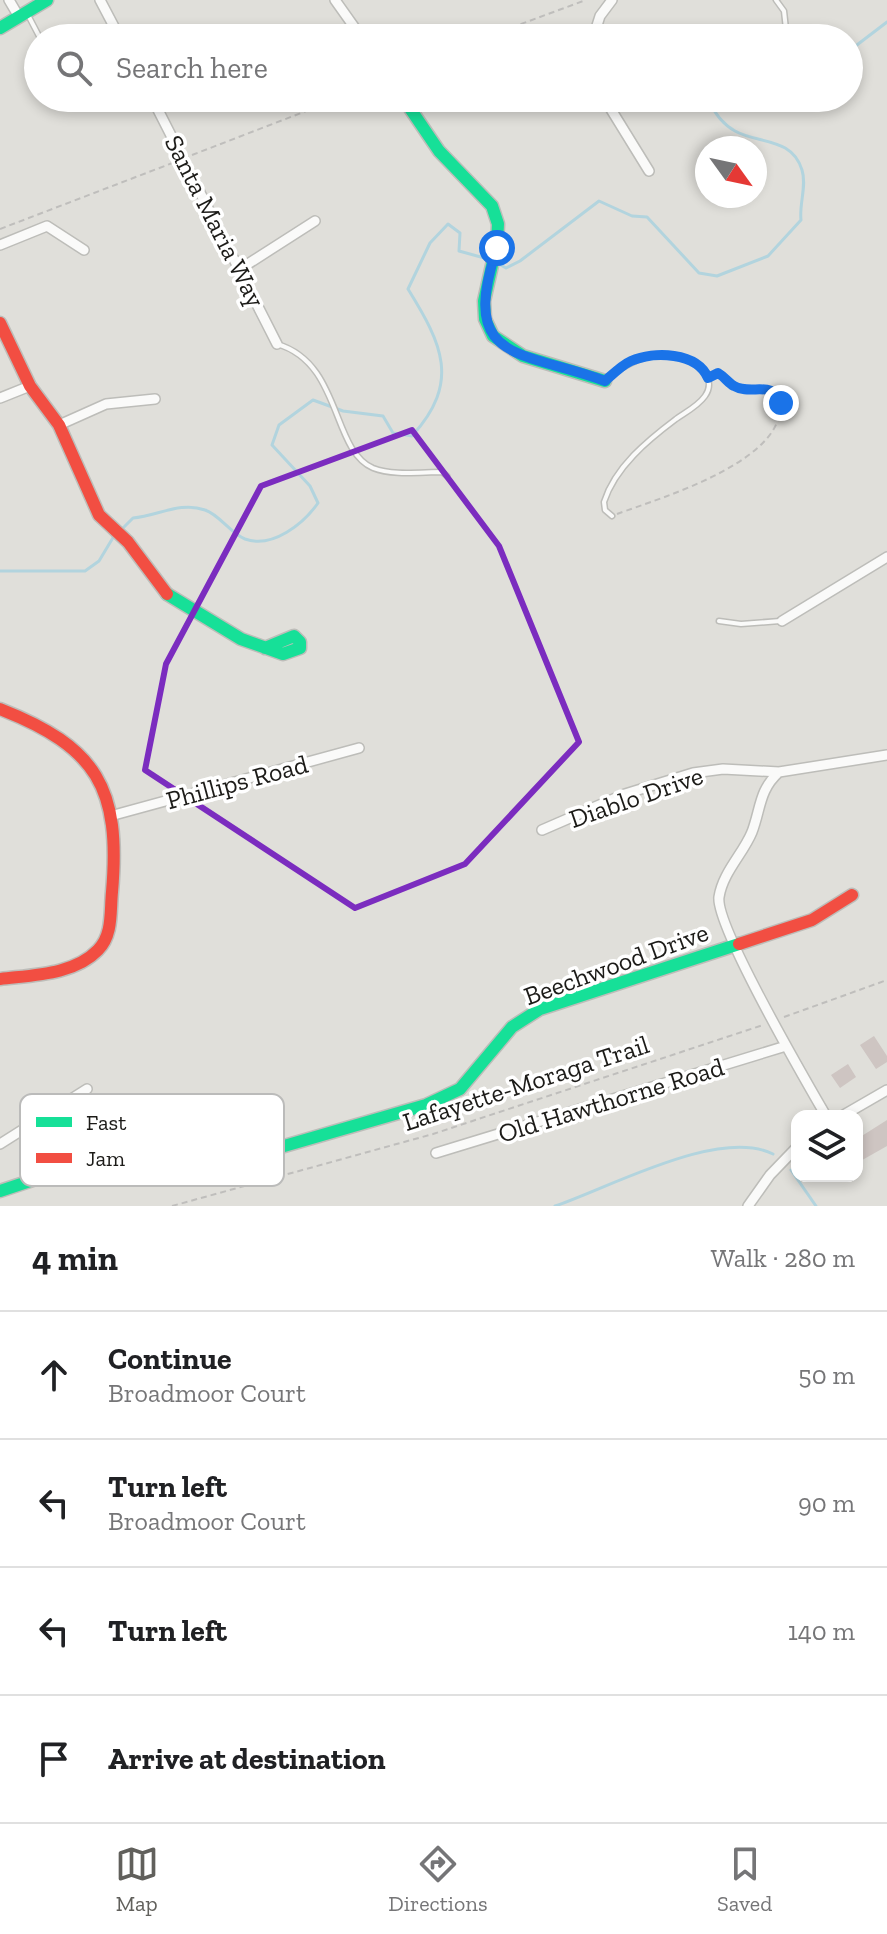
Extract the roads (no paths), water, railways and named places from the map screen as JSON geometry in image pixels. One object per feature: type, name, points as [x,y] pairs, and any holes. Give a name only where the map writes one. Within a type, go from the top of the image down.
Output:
[{"type":"street","points":[[9,0],[23,15]]},
{"type":"street","points":[[0,28],[47,0]]},
{"type":"street","points":[[100,0],[113,24]]},
{"type":"street","points":[[335,0],[352,24]]},
{"type":"street","points":[[597,24],[612,0]]},
{"type":"street","name":"Santa Maria Way","points":[[159,112],[277,344]]},
{"type":"street","points":[[412,112],[443,157],[492,204],[497,221],[497,248],[483,299],[485,317],[500,344],[534,362],[605,381]]},
{"type":"street","points":[[613,112],[649,171]]},
{"type":"street","points":[[240,269],[315,221]]},
{"type":"street","points":[[0,245],[47,226],[84,250]]},
{"type":"street","points":[[0,323],[30,386],[59,425],[99,515],[128,542],[167,594],[241,639],[265,648]]},
{"type":"street","points":[[0,398],[30,386]]},
{"type":"street","points":[[59,425],[106,404],[155,399]]},
{"type":"street","points":[[782,621],[887,557]]},
{"type":"street","points":[[0,709],[47,728],[68,743],[92,769],[114,815],[109,928],[103,947],[88,961],[73,967],[0,979]]},
{"type":"street","name":"Phillips Road","points":[[114,815],[359,748]]},
{"type":"street","name":"Diablo Drive","points":[[542,830],[625,794],[693,773],[723,769],[779,772],[887,755]]},
{"type":"street","points":[[779,772],[762,791],[753,828],[722,886],[719,908],[773,1022],[823,1110]]},
{"type":"street","name":"Beechwood Drive","points":[[284,1146],[426,1105],[460,1089],[512,1027],[540,1009],[812,920],[852,895]]},
{"type":"street","name":"Old Hawthorne Road","points":[[436,1153],[786,1046]]},
{"type":"street","points":[[80,1094],[87,1089]]},
{"type":"street","points":[[852,1110],[887,1090]]},
{"type":"street","points":[[0,1144],[20,1134]]},
{"type":"street","points":[[748,1206],[770,1175],[791,1153]]},
{"type":"street","name":"Beechwood Drive","points":[[0,1191],[20,1184]]},
{"type":"lane","points":[[776,0],[784,11],[785,24]]},
{"type":"lane","points":[[23,15],[30,24]]},
{"type":"lane","points":[[277,344],[299,351],[324,385],[345,434],[369,467],[383,471],[442,472],[447,476]]},
{"type":"lane","points":[[605,381],[630,361],[651,355],[686,359],[698,365],[708,378],[707,394],[643,445],[622,470],[604,502],[605,510],[612,516]]},
{"type":"lane","points":[[719,621],[741,624],[782,621]]},
{"type":"waterway","points":[[863,40],[887,22]]},
{"type":"waterway","points":[[495,262],[506,268],[520,261],[599,201],[632,216],[647,217],[699,273],[717,276],[768,256],[801,220],[802,170],[791,152],[730,128],[715,112]]},
{"type":"waterway","points":[[120,531],[133,518],[187,507],[210,512],[240,536],[256,541],[277,537],[296,526],[318,503],[310,486],[272,445],[279,425],[313,400],[343,411],[383,416],[393,433],[412,436],[437,398],[441,363],[430,328],[408,289],[430,243],[448,224],[460,233],[459,251],[488,259]]},
{"type":"waterway","points":[[0,571],[85,571],[99,561],[114,536]]},
{"type":"waterway","points":[[555,1206],[695,1154],[724,1148],[750,1148],[773,1154]]},
{"type":"waterway","points":[[799,1182],[816,1206]]}]
